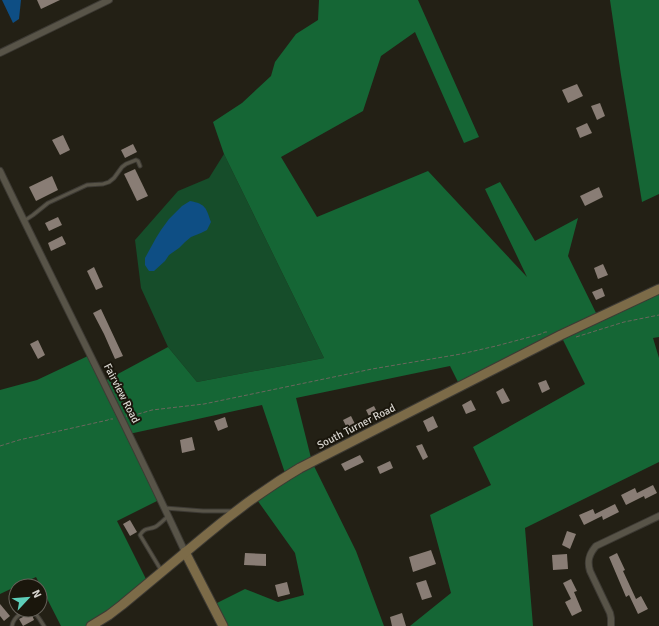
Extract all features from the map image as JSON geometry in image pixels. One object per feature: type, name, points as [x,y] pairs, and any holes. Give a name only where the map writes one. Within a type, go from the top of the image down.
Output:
[{"type":"street","points":[[0,53],[109,0]]},
{"type":"street","name":"Fairview Road","points":[[0,171],[223,626]]},
{"type":"street","name":"South Turner Road","points":[[92,626],[122,605],[236,511],[267,488],[300,468],[561,335],[659,289]]},
{"type":"street","points":[[611,626],[610,613],[588,565],[592,550],[596,546],[659,516]]},
{"type":"lane","points":[[24,221],[48,203],[87,185],[109,182],[126,164],[136,160],[140,166]]},
{"type":"lane","points":[[165,508],[203,511],[236,511]]},
{"type":"lane","points":[[162,572],[140,535],[142,531],[155,526],[169,516]]},
{"type":"lane","points":[[12,626],[12,622],[22,613],[27,611],[31,611],[37,615],[44,626]]},
{"type":"path","points":[[583,335],[618,324],[659,315]]},
{"type":"path","points":[[135,415],[152,410],[204,404],[372,369],[461,354],[541,334]]},
{"type":"path","points":[[0,446],[19,440],[108,420]]},
{"type":"green space","points":[[319,0],[418,0],[479,137],[464,143],[415,32],[381,56],[363,111],[281,157],[317,217],[428,171],[527,277],[485,189],[500,182],[535,241],[578,218],[568,256],[598,317],[659,289],[659,337],[653,338],[659,358],[659,462],[525,528],[533,626],[410,626],[451,593],[430,515],[491,485],[473,447],[585,384],[561,336],[460,386],[450,366],[296,398],[312,462],[356,551],[384,626],[223,626],[213,605],[245,589],[278,602],[304,595],[295,553],[255,497],[286,476],[262,405],[129,434],[161,499],[117,521],[148,583],[91,626],[61,626],[48,601],[48,578],[8,578],[8,590],[0,594],[0,390],[37,380],[90,355],[103,382],[168,347],[197,382],[324,358],[224,154],[213,122],[242,103],[271,76],[275,62],[296,34],[318,20]]},
{"type":"green space","points":[[610,0],[659,0],[659,194],[642,202],[621,75]]},
{"type":"green space","points":[[224,154],[324,358],[197,382],[168,347],[141,288],[135,240],[178,191],[209,178]]},
{"type":"water","points":[[2,0],[21,0],[19,19],[13,23]]},
{"type":"water","points":[[190,201],[205,207],[211,222],[207,230],[191,237],[169,255],[154,271],[149,271],[145,265],[145,258],[156,238],[169,219],[182,206]]},
{"type":"building","points":[[37,0],[60,0],[41,9]]},
{"type":"building","points":[[577,84],[583,96],[568,103],[562,90]]},
{"type":"building","points":[[600,103],[605,116],[597,120],[591,106]]},
{"type":"building","points":[[587,123],[592,133],[580,138],[576,128]]},
{"type":"building","points":[[63,135],[70,150],[60,155],[52,140]]},
{"type":"building","points":[[133,144],[137,152],[125,158],[121,150]]},
{"type":"building","points":[[135,169],[148,196],[137,201],[124,174]]},
{"type":"building","points":[[52,176],[58,190],[36,201],[29,187]]},
{"type":"building","points":[[599,187],[603,197],[585,206],[580,196]]},
{"type":"building","points":[[58,217],[62,225],[49,231],[45,223]]},
{"type":"building","points":[[62,236],[66,244],[51,251],[48,243]]},
{"type":"building","points":[[603,264],[608,275],[598,279],[594,268]]},
{"type":"building","points":[[94,267],[103,287],[96,290],[87,271]]},
{"type":"building","points":[[602,288],[605,296],[596,300],[592,292]]},
{"type":"building","points":[[101,309],[123,356],[115,359],[93,313]]},
{"type":"building","points":[[38,340],[45,355],[38,359],[30,344]]},
{"type":"building","points":[[546,380],[550,389],[542,393],[538,383]]},
{"type":"building","points":[[503,388],[510,401],[502,404],[496,392]]},
{"type":"building","points":[[471,400],[476,410],[466,414],[462,405]]},
{"type":"building","points":[[374,406],[379,416],[371,420],[366,410]]},
{"type":"building","points":[[351,416],[356,426],[348,430],[343,420]]},
{"type":"building","points":[[433,416],[438,427],[428,432],[423,421]]},
{"type":"building","points":[[225,417],[228,427],[218,431],[214,421]]},
{"type":"building","points":[[192,437],[195,450],[182,453],[180,440]]},
{"type":"building","points":[[422,444],[428,457],[423,460],[416,446]]},
{"type":"building","points":[[360,455],[364,462],[345,471],[341,464]]},
{"type":"building","points":[[390,461],[393,468],[380,474],[377,467]]},
{"type":"building","points":[[653,485],[657,493],[645,499],[644,496],[626,505],[621,495],[635,488],[637,493]]},
{"type":"building","points":[[615,504],[619,512],[603,520],[602,516],[584,525],[579,515],[593,509],[595,514]]},
{"type":"building","points":[[130,520],[137,532],[130,536],[123,524]]},
{"type":"building","points":[[567,531],[576,534],[570,549],[562,545]]},
{"type":"building","points":[[431,550],[436,564],[413,572],[409,557]]},
{"type":"building","points":[[245,553],[266,554],[266,566],[244,565]]},
{"type":"building","points":[[617,553],[625,570],[623,571],[636,599],[641,596],[648,609],[638,614],[629,595],[626,597],[609,557]]},
{"type":"building","points":[[567,554],[568,569],[553,570],[552,555]]},
{"type":"building","points":[[571,579],[577,591],[574,592],[582,611],[572,616],[565,602],[571,599],[563,583]]},
{"type":"building","points":[[426,580],[432,597],[422,600],[416,583]]},
{"type":"building","points":[[287,582],[290,594],[278,597],[275,585]]},
{"type":"building","points":[[0,604],[8,614],[8,618],[4,621],[0,616]]},
{"type":"building","points":[[402,613],[406,626],[392,626],[390,617]]},
{"type":"building","points":[[33,618],[34,620],[23,626],[19,619]]}]
